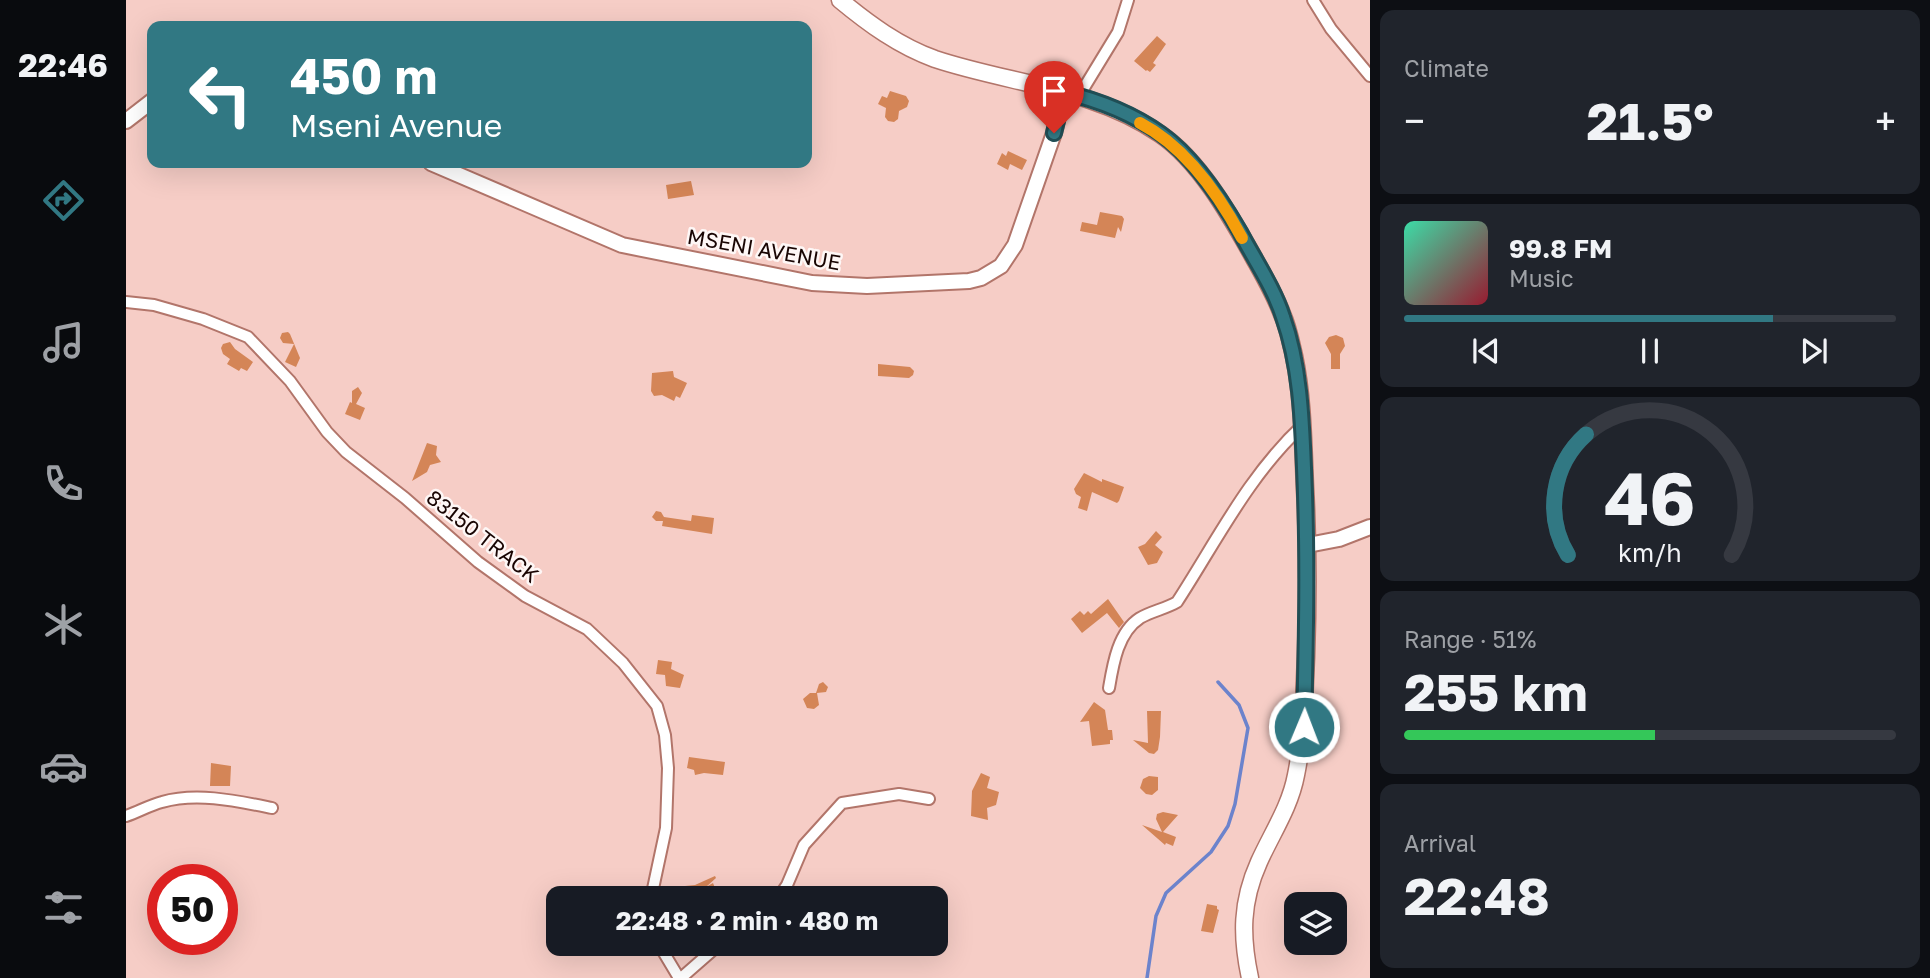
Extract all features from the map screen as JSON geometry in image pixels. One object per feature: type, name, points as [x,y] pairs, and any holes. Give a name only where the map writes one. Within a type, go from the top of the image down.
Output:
[{"type":"main road","points":[[839,0],[891,39],[913,50],[983,73],[1072,94],[1108,106],[1161,134],[1199,172],[1217,196],[1283,315],[1295,359],[1302,426],[1308,545],[1304,727],[1295,780],[1249,888],[1243,946],[1251,978]]},
{"type":"street","points":[[1072,94],[1118,32],[1128,0]]},
{"type":"street","points":[[1313,0],[1331,29],[1370,76]]},
{"type":"street","name":"MSENI AVENUE","points":[[443,168],[622,245],[812,283],[867,286],[969,281],[981,278],[1001,266],[1015,245],[1054,133],[1072,94]]},
{"type":"street","points":[[126,121],[147,105]]},
{"type":"street","name":"83150 TRACK","points":[[126,302],[154,305],[203,318],[248,337],[290,381],[327,432],[346,452],[478,562],[525,596],[587,629],[623,663],[657,705],[665,735],[668,768],[666,828],[654,886]]},
{"type":"street","points":[[1109,688],[1124,632],[1141,618],[1177,602],[1259,474],[1279,447],[1302,426]]},
{"type":"street","points":[[1308,545],[1339,539],[1370,527]]},
{"type":"street","points":[[786,886],[804,845],[842,803],[900,794],[929,799]]},
{"type":"street","points":[[126,816],[163,801],[188,799],[237,801],[272,808]]},
{"type":"street","points":[[666,956],[680,978],[706,956]]},
{"type":"building","points":[[1157,36],[1166,44],[1153,63],[1156,65],[1150,72],[1146,71],[1134,61]]},
{"type":"building","points":[[890,91],[906,96],[909,101],[907,107],[899,111],[898,119],[894,122],[888,121],[885,117],[886,108],[878,104],[882,96],[887,98]]},
{"type":"building","points":[[1008,151],[1027,160],[1022,170],[1010,164],[1008,170],[997,164],[1002,153],[1006,156]]},
{"type":"building","points":[[691,181],[694,195],[668,199],[666,185]]},
{"type":"building","points":[[1100,212],[1122,216],[1124,219],[1121,232],[1118,227],[1115,238],[1080,231],[1082,222],[1097,225]]},
{"type":"building","points":[[282,333],[290,334],[300,358],[296,367],[285,362],[294,344],[283,343],[280,338]]},
{"type":"building","points":[[1336,335],[1343,338],[1345,346],[1340,354],[1340,369],[1331,369],[1331,354],[1325,343],[1329,337]]},
{"type":"building","points":[[230,342],[253,362],[247,371],[241,368],[239,371],[227,364],[230,359],[223,354],[221,348],[223,344]]},
{"type":"building","points":[[878,364],[910,367],[914,371],[913,375],[909,378],[878,376]]},
{"type":"building","points":[[673,371],[674,377],[687,383],[680,398],[676,396],[674,401],[662,395],[654,396],[651,391],[652,373]]},
{"type":"building","points":[[358,387],[362,393],[356,404],[365,408],[360,420],[345,414],[350,402],[352,403],[352,391]]},
{"type":"building","points":[[427,443],[437,446],[436,455],[441,462],[430,465],[427,472],[412,481]]},
{"type":"building","points":[[1084,473],[1102,482],[1102,479],[1124,487],[1119,501],[1117,503],[1092,492],[1087,511],[1078,508],[1081,497],[1074,489]]},
{"type":"building","points":[[656,511],[661,512],[664,517],[691,521],[692,515],[714,518],[712,534],[662,526],[663,521],[656,521],[652,517]]},
{"type":"building","points":[[1156,531],[1162,537],[1155,545],[1163,552],[1157,563],[1148,565],[1138,547],[1145,544]]},
{"type":"building","points":[[1108,599],[1124,622],[1119,628],[1107,613],[1082,633],[1071,619],[1080,611],[1084,615],[1088,611],[1091,614]]},
{"type":"building","points":[[658,660],[672,662],[671,669],[684,675],[680,688],[666,686],[665,675],[656,674]]},
{"type":"building","points":[[823,682],[828,687],[826,692],[817,693],[819,705],[814,709],[807,708],[803,699],[810,693],[816,693],[819,684]]},
{"type":"building","points":[[1094,702],[1105,710],[1108,730],[1112,730],[1113,740],[1110,740],[1110,744],[1092,746],[1089,721],[1080,722]]},
{"type":"building","points":[[1147,711],[1161,711],[1158,750],[1154,754],[1133,740],[1148,743]]},
{"type":"building","points":[[689,757],[725,762],[723,775],[695,775],[694,770],[687,768]]},
{"type":"building","points":[[211,763],[231,766],[230,786],[210,786]]},
{"type":"building","points":[[981,773],[990,777],[987,788],[999,792],[996,805],[987,808],[988,820],[971,816],[972,791]]},
{"type":"building","points":[[1149,776],[1158,777],[1158,790],[1152,795],[1146,794],[1140,788],[1143,779]]},
{"type":"building","points":[[1163,812],[1178,815],[1163,832],[1176,837],[1173,846],[1166,843],[1165,845],[1142,825],[1162,832],[1156,819],[1157,814]]},
{"type":"building","points":[[715,876],[716,878],[707,886],[685,886],[695,885]]},
{"type":"building","points":[[1207,904],[1217,906],[1219,910],[1213,933],[1201,931]]},
{"type":"waterway","points":[[1147,978],[1156,916],[1166,893],[1211,852],[1228,826],[1235,804],[1248,728],[1239,705],[1218,682]]},
{"type":"slow traffic","points":[[1140,123],[1161,134],[1199,172],[1242,238]]},
{"type":"route","points":[[1054,133],[1064,92],[1108,106],[1161,134],[1199,172],[1217,196],[1283,315],[1295,359],[1304,464],[1308,545],[1304,727]]}]
